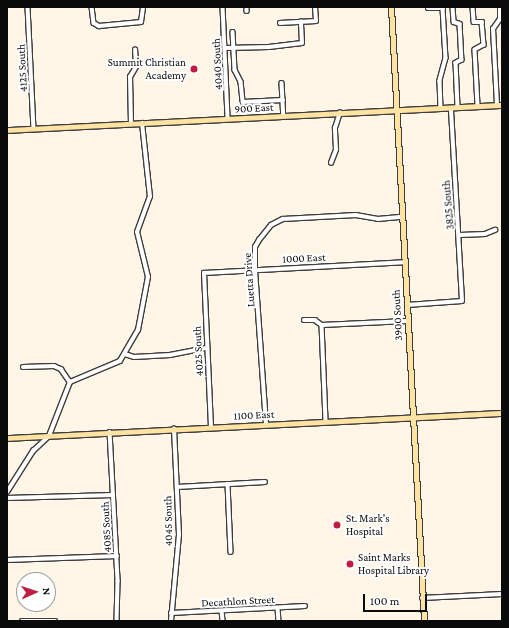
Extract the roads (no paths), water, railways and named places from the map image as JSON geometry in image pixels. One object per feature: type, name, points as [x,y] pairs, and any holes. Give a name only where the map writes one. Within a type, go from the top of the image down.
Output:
[{"type":"main road","name":"3900 South","points":[[391,7],[424,621]]},
{"type":"main road","name":"900 East","points":[[7,130],[499,105]]},
{"type":"main road","name":"1100 East","points":[[7,438],[502,413]]},
{"type":"street","name":"4125 South","points":[[28,7],[34,129]]},
{"type":"street","points":[[92,7],[94,24],[99,26],[141,22],[143,7]]},
{"type":"street","name":"4040 South","points":[[223,7],[228,119]]},
{"type":"street","points":[[280,22],[316,21],[315,7]]},
{"type":"street","points":[[453,7],[454,22],[460,24],[462,60],[456,62],[458,107]]},
{"type":"street","points":[[473,7],[474,22],[482,22],[484,45],[475,50],[478,106]]},
{"type":"street","points":[[499,105],[493,29],[500,19],[500,7]]},
{"type":"street","points":[[428,8],[443,8],[446,58],[440,81],[441,108]]},
{"type":"street","points":[[225,48],[302,43],[301,22]]},
{"type":"street","points":[[233,32],[236,73],[241,82],[243,102],[283,100]]},
{"type":"street","points":[[131,124],[130,77],[136,67],[135,50]]},
{"type":"street","points":[[282,83],[284,116]]},
{"type":"street","name":"3825 South","points":[[407,305],[462,300],[460,235],[451,108]]},
{"type":"street","points":[[332,163],[336,150],[335,126],[340,114]]},
{"type":"street","points":[[7,492],[33,451],[49,436],[70,382],[114,364],[125,354],[140,324],[148,284],[148,271],[137,236],[150,197],[142,124]]},
{"type":"street","name":"Luetta Drive","points":[[266,424],[255,270],[255,247],[265,231],[276,221],[289,218],[351,215],[378,219],[402,217]]},
{"type":"street","points":[[460,235],[485,234],[495,230]]},
{"type":"street","name":"1000 East","points":[[204,274],[404,262]]},
{"type":"street","name":"4025 South","points":[[204,274],[211,427]]},
{"type":"street","points":[[304,320],[315,320],[322,325],[408,321]]},
{"type":"street","points":[[322,325],[326,421]]},
{"type":"street","points":[[125,354],[134,357],[170,355],[186,350],[207,348]]},
{"type":"street","points":[[23,367],[54,366],[61,370],[70,382]]},
{"type":"street","name":"4045 South","points":[[171,621],[178,547],[174,429]]},
{"type":"street","name":"4085 South","points":[[110,432],[117,556],[117,621]]},
{"type":"street","points":[[177,487],[265,482]]},
{"type":"street","points":[[228,484],[231,552]]},
{"type":"street","points":[[7,498],[113,495]]},
{"type":"street","points":[[7,560],[117,556]]},
{"type":"street","points":[[422,598],[502,594]]},
{"type":"street","name":"Decathlon Street","points":[[171,613],[305,606]]},
{"type":"street","points":[[278,608],[279,621]]},
{"type":"street","points":[[222,611],[223,621]]},
{"type":"street","points":[[22,621],[55,620]]},
{"type":"place","name":"Summit Christian Academy","points":[[194,69]]},
{"type":"place","name":"St. Mark's Hospital","points":[[337,525]]},
{"type":"place","name":"Saint Marks Hospital Library","points":[[350,564]]}]
